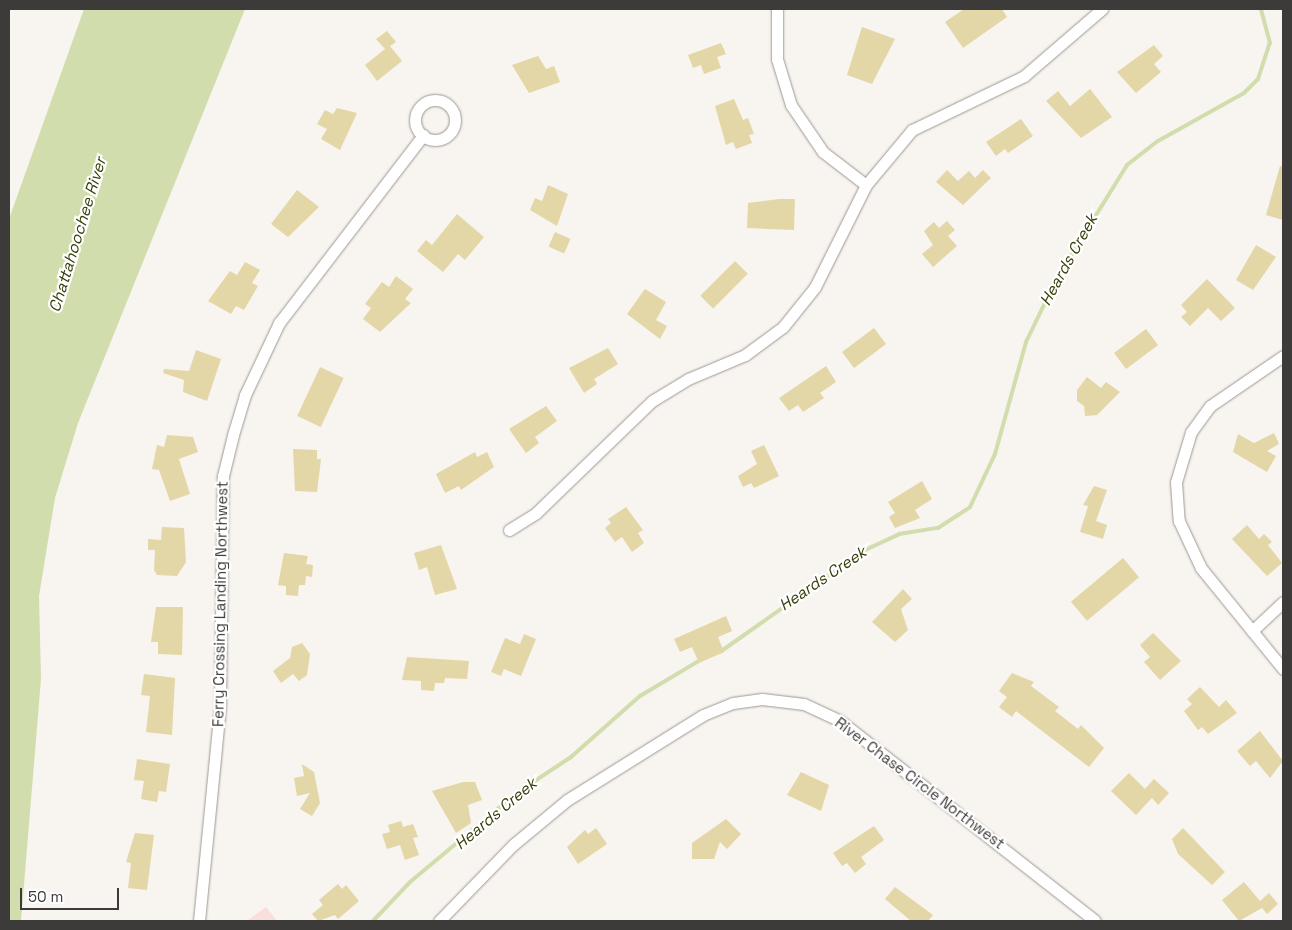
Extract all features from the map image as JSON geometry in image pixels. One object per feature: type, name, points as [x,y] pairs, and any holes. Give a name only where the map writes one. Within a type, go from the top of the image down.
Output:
[{"type":"street","points":[[777,9],[777,59],[791,105],[823,152],[866,185]]},
{"type":"street","points":[[509,530],[536,513],[652,401],[688,379],[746,355],[784,327],[815,288],[866,185],[912,130],[1024,76],[1102,9]]},
{"type":"street","name":"Ferry Crossing Landing Northwest","points":[[199,921],[220,706],[223,476],[233,435],[248,388],[279,323],[423,135]]},
{"type":"street","points":[[1283,356],[1210,406],[1191,432],[1176,482],[1185,541],[1200,568],[1283,669]]},
{"type":"street","points":[[1252,631],[1283,602]]},
{"type":"street","name":"River Chase Circle Northwest","points":[[439,921],[514,844],[567,800],[702,715],[733,703],[762,699],[804,704],[839,720],[1095,921]]},
{"type":"shaded area","points":[[266,907],[277,921],[247,921]]},
{"type":"water","name":"Chattahoochee River","points":[[84,9],[245,9],[78,423],[55,498],[39,596],[41,679],[21,921],[9,921],[9,219]]},
{"type":"building","points":[[964,9],[1002,9],[1007,17],[963,48],[945,22]]},
{"type":"building","points":[[862,27],[895,39],[872,84],[847,75]]},
{"type":"building","points":[[387,31],[396,42],[390,46],[402,61],[377,81],[365,65],[385,49],[376,39]]},
{"type":"building","points":[[721,43],[726,54],[717,57],[721,68],[704,74],[701,65],[693,68],[688,55]]},
{"type":"building","points":[[1154,45],[1163,56],[1154,64],[1161,72],[1136,93],[1117,72]]},
{"type":"building","points":[[538,56],[546,69],[554,66],[560,82],[529,93],[512,65]]},
{"type":"building","points":[[1090,89],[1112,117],[1081,138],[1046,101],[1058,91],[1070,106]]},
{"type":"building","points":[[734,99],[743,120],[748,118],[754,134],[749,135],[752,143],[736,149],[733,142],[726,145],[715,106]]},
{"type":"building","points":[[337,108],[357,113],[340,150],[321,139],[327,129],[317,124],[325,110],[333,114]]},
{"type":"building","points":[[1021,119],[1033,136],[1008,153],[1005,149],[996,156],[986,142]]},
{"type":"building","points":[[1280,166],[1283,167],[1283,220],[1266,215]]},
{"type":"building","points":[[947,170],[958,181],[969,171],[975,178],[983,170],[991,178],[963,205],[936,182]]},
{"type":"building","points":[[548,185],[568,194],[557,226],[530,210],[535,198],[542,201]]},
{"type":"building","points":[[297,190],[319,207],[288,237],[271,224]]},
{"type":"building","points":[[795,199],[794,230],[747,228],[748,203]]},
{"type":"building","points":[[457,214],[484,237],[465,260],[458,254],[443,272],[417,251],[426,240],[432,245]]},
{"type":"building","points":[[947,221],[955,230],[948,236],[957,246],[933,267],[922,254],[933,245],[924,231],[934,222],[939,228]]},
{"type":"building","points":[[555,232],[571,239],[564,254],[548,247]]},
{"type":"building","points":[[1256,245],[1276,257],[1253,290],[1236,280]]},
{"type":"building","points":[[735,261],[748,274],[713,308],[700,296]]},
{"type":"building","points":[[245,262],[260,270],[252,283],[258,286],[244,310],[236,306],[231,314],[208,301],[230,271],[237,275]]},
{"type":"building","points":[[396,276],[413,289],[405,299],[411,303],[380,332],[363,319],[371,308],[365,304],[382,282],[389,287]]},
{"type":"building","points":[[1207,279],[1235,308],[1221,321],[1208,308],[1190,326],[1181,317],[1187,312],[1181,305]]},
{"type":"building","points":[[645,289],[666,302],[656,320],[667,326],[660,339],[627,314]]},
{"type":"building","points":[[874,328],[886,344],[854,368],[842,352]]},
{"type":"building","points":[[1146,329],[1158,345],[1126,369],[1114,353]]},
{"type":"building","points":[[608,348],[618,364],[594,379],[597,384],[584,393],[569,368]]},
{"type":"building","points":[[196,350],[221,359],[207,401],[183,392],[184,380],[163,373],[164,369],[189,371]]},
{"type":"building","points":[[826,366],[836,382],[820,393],[824,398],[803,412],[798,405],[789,411],[779,398]]},
{"type":"building","points":[[320,367],[344,378],[321,427],[297,416]]},
{"type":"building","points":[[1087,377],[1101,388],[1106,382],[1120,392],[1097,415],[1085,416],[1084,406],[1077,401],[1077,390]]},
{"type":"building","points":[[546,406],[557,421],[535,437],[539,443],[526,453],[509,429]]},
{"type":"building","points":[[1274,433],[1279,444],[1267,451],[1276,456],[1267,472],[1233,452],[1238,434],[1254,443]]},
{"type":"building","points":[[167,435],[193,437],[198,452],[179,459],[190,494],[170,501],[159,470],[152,469],[157,445],[164,447]]},
{"type":"building","points":[[764,445],[779,476],[754,488],[751,483],[743,487],[738,476],[757,464],[751,451]]},
{"type":"building","points":[[293,449],[317,450],[317,459],[321,459],[317,492],[295,491]]},
{"type":"building","points":[[475,452],[477,457],[487,452],[494,467],[461,490],[459,486],[445,493],[436,474]]},
{"type":"building","points":[[922,481],[932,499],[915,510],[920,518],[895,528],[889,517],[895,513],[888,502]]},
{"type":"building","points":[[1094,486],[1107,490],[1096,521],[1107,525],[1103,539],[1080,532],[1088,506],[1083,505]]},
{"type":"building","points":[[626,507],[643,530],[638,533],[644,543],[632,552],[622,537],[615,542],[605,528],[611,523],[608,519]]},
{"type":"building","points":[[1247,525],[1259,539],[1264,534],[1272,542],[1268,545],[1282,563],[1267,576],[1232,539]]},
{"type":"building","points":[[162,527],[184,528],[186,562],[177,576],[157,575],[154,570],[155,550],[148,550],[148,539],[161,540]]},
{"type":"building","points":[[441,545],[457,589],[435,595],[427,567],[419,570],[414,553]]},
{"type":"building","points":[[284,553],[308,556],[306,564],[313,565],[312,577],[306,576],[305,585],[299,585],[298,596],[286,595],[286,586],[278,585]]},
{"type":"building","points":[[1123,558],[1139,577],[1087,621],[1071,602]]},
{"type":"building","points":[[903,589],[912,599],[901,609],[908,630],[895,642],[872,622]]},
{"type":"building","points":[[156,607],[183,607],[182,655],[158,654],[158,642],[151,642]]},
{"type":"building","points":[[726,616],[732,631],[718,637],[724,652],[699,663],[692,647],[680,652],[674,639]]},
{"type":"building","points":[[1153,633],[1181,661],[1160,680],[1144,662],[1150,657],[1140,645]]},
{"type":"building","points":[[524,634],[536,639],[521,676],[504,669],[501,676],[491,672],[505,638],[520,644]]},
{"type":"building","points":[[302,643],[310,654],[307,675],[299,681],[293,674],[281,683],[273,671],[290,658],[292,647]]},
{"type":"building","points":[[407,657],[469,661],[467,679],[445,678],[444,683],[435,683],[434,691],[421,690],[421,681],[402,680]]},
{"type":"building","points":[[1012,673],[1034,682],[1031,686],[1059,707],[1055,711],[1078,729],[1081,725],[1104,748],[1089,767],[1016,711],[1012,717],[999,707],[1007,697],[999,691]]},
{"type":"building","points":[[144,674],[175,678],[172,735],[146,732],[150,696],[141,695]]},
{"type":"building","points":[[1200,687],[1219,707],[1226,700],[1237,713],[1208,734],[1202,727],[1198,730],[1184,711],[1192,704],[1187,699]]},
{"type":"building","points":[[1260,731],[1283,761],[1270,778],[1256,761],[1250,766],[1237,751]]},
{"type":"building","points":[[137,759],[170,764],[166,792],[159,791],[157,802],[141,799],[144,781],[134,780]]},
{"type":"building","points":[[302,764],[314,772],[320,803],[312,816],[300,809],[310,793],[297,796],[294,778],[304,776]]},
{"type":"building","points":[[801,772],[829,785],[821,811],[787,795]]},
{"type":"building","points":[[1129,773],[1145,789],[1154,779],[1169,793],[1158,805],[1152,798],[1136,815],[1111,791]]},
{"type":"building","points":[[463,782],[475,782],[482,800],[468,805],[471,823],[456,833],[432,791]]},
{"type":"building","points":[[726,819],[741,834],[727,849],[720,842],[714,859],[692,859],[692,843]]},
{"type":"building","points":[[401,821],[403,827],[413,824],[418,837],[413,838],[419,855],[405,860],[400,845],[387,849],[382,834],[390,832],[388,825]]},
{"type":"building","points":[[874,826],[884,840],[861,857],[866,864],[855,873],[847,863],[842,866],[833,853]]},
{"type":"building","points":[[596,828],[607,844],[578,864],[567,847],[585,830],[588,834]]},
{"type":"building","points":[[1183,828],[1225,872],[1212,885],[1178,854],[1172,839]]},
{"type":"building","points":[[135,833],[154,835],[147,890],[128,888],[131,863],[126,862]]},
{"type":"building","points":[[1244,882],[1260,901],[1269,893],[1278,904],[1267,914],[1262,908],[1239,921],[1222,900]]},
{"type":"building","points":[[338,884],[342,889],[346,885],[359,901],[338,919],[335,915],[318,921],[312,914],[323,905],[319,900]]},
{"type":"building","points":[[895,887],[933,915],[928,921],[911,921],[885,899]]},
{"type":"waterway","name":"Heards Creek","points":[[720,652],[863,551],[899,534],[938,528],[970,507],[995,454],[1026,342],[1057,278],[1127,165],[1158,141],[1244,93],[1258,79],[1270,43],[1261,9]]},
{"type":"waterway","name":"Heards Creek","points":[[373,921],[410,882],[518,792],[571,757],[640,696],[702,659]]}]
